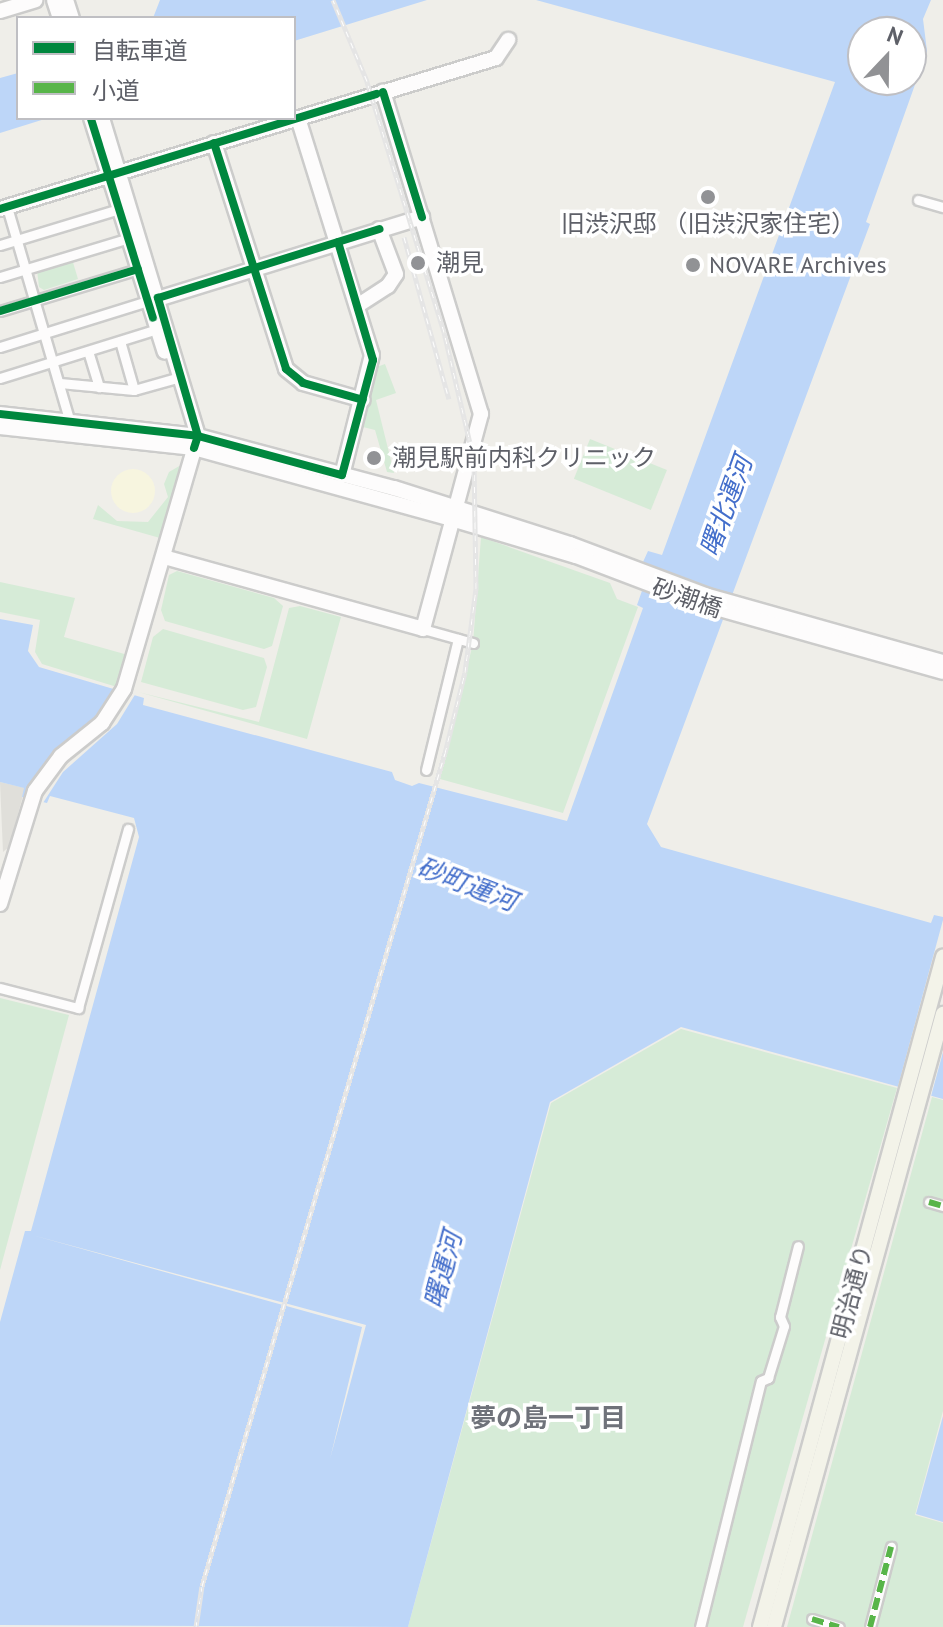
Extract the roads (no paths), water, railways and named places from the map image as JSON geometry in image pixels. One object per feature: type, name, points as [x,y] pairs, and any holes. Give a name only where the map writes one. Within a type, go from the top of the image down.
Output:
[{"type":"main road","name":"明治通り","points":[[760,1627],[943,957]]},
{"type":"main road","name":"明治通り","points":[[774,1627],[943,1014]]},
{"type":"street","points":[[0,11],[35,0]]},
{"type":"street","points":[[342,475],[373,360],[298,118],[496,58],[508,40]]},
{"type":"street","points":[[383,92],[481,414],[457,514],[423,629]]},
{"type":"street","points":[[0,904],[9,863],[33,801],[55,770],[113,720],[127,690],[193,440],[153,300],[96,120]]},
{"type":"street","points":[[70,422],[27,269],[3,208],[291,120]]},
{"type":"street","points":[[214,143],[291,375],[363,400]]},
{"type":"street","points":[[114,173],[119,209],[138,269],[153,300],[157,329],[193,440]]},
{"type":"street","points":[[918,200],[943,207]]},
{"type":"street","points":[[0,245],[119,209]]},
{"type":"street","points":[[0,347],[422,217]]},
{"type":"street","points":[[357,306],[395,277],[379,229]]},
{"type":"street","points":[[0,277],[129,238]]},
{"type":"street","points":[[0,311],[138,269]]},
{"type":"street","points":[[0,378],[157,329]]},
{"type":"street","points":[[120,341],[134,390]]},
{"type":"street","points":[[88,351],[99,387]]},
{"type":"street","points":[[60,383],[134,390],[173,379]]},
{"type":"street","points":[[0,414],[193,440],[342,475],[457,514]]},
{"type":"street","points":[[0,427],[193,440],[457,514]]},
{"type":"street","name":"砂潮橋","points":[[457,514],[741,610]]},
{"type":"street","points":[[164,557],[473,643]]},
{"type":"street","points":[[741,610],[943,662]]},
{"type":"street","points":[[741,610],[943,672]]},
{"type":"street","points":[[426,770],[458,639]]},
{"type":"street","points":[[0,988],[78,1008],[128,829]]},
{"type":"street","points":[[0,918],[9,863]]},
{"type":"street","points":[[929,1202],[943,1206]]},
{"type":"street","points":[[700,1627],[761,1381],[768,1378],[784,1326],[780,1317],[798,1246]]},
{"type":"street","points":[[870,1627],[891,1547]]},
{"type":"street","points":[[812,1619],[839,1627]]},
{"type":"water","points":[[160,0],[427,0],[296,40],[296,16],[154,16]]},
{"type":"water","points":[[536,0],[931,0],[924,16],[847,16],[847,96],[911,96],[866,222],[870,224],[647,824],[661,847],[931,923],[934,915],[943,917],[943,1099],[681,1027],[550,1102],[408,1627],[0,1625],[0,1322],[25,1231],[31,1231],[139,837],[134,818],[50,796],[47,803],[22,797],[24,788],[0,782],[0,619],[33,625],[28,651],[39,667],[144,698],[143,705],[392,772],[395,780],[412,786],[419,783],[567,821],[643,608],[637,605],[651,565],[643,562],[648,551],[662,555],[835,82]]},
{"type":"water","points":[[16,74],[16,120],[42,120],[0,133],[0,78]]},
{"type":"water","points":[[943,1416],[943,1522],[916,1514]]},
{"type":"railway","points":[[196,1627],[202,1586],[445,753],[465,672],[476,588],[474,460],[444,332],[367,81],[333,0]]},
{"type":"railway","points":[[404,237],[449,399]]},
{"type":"place","name":"旧渋沢邸 （旧渋沢家住宅）","points":[[708,197]]},
{"type":"place","name":"潮見","points":[[418,263]]},
{"type":"place","name":"NOVARE Archives","points":[[693,265]]},
{"type":"place","name":"潮見駅前内科クリニック","points":[[374,458]]},
{"type":"district","name":"夢の島一丁目","points":[[548,1418]]},
{"type":"water label","name":"曙北運河","points":[[726,506]]},
{"type":"water label","name":"砂町運河","points":[[467,884]]},
{"type":"water label","name":"曙運河","points":[[443,1270]]}]
